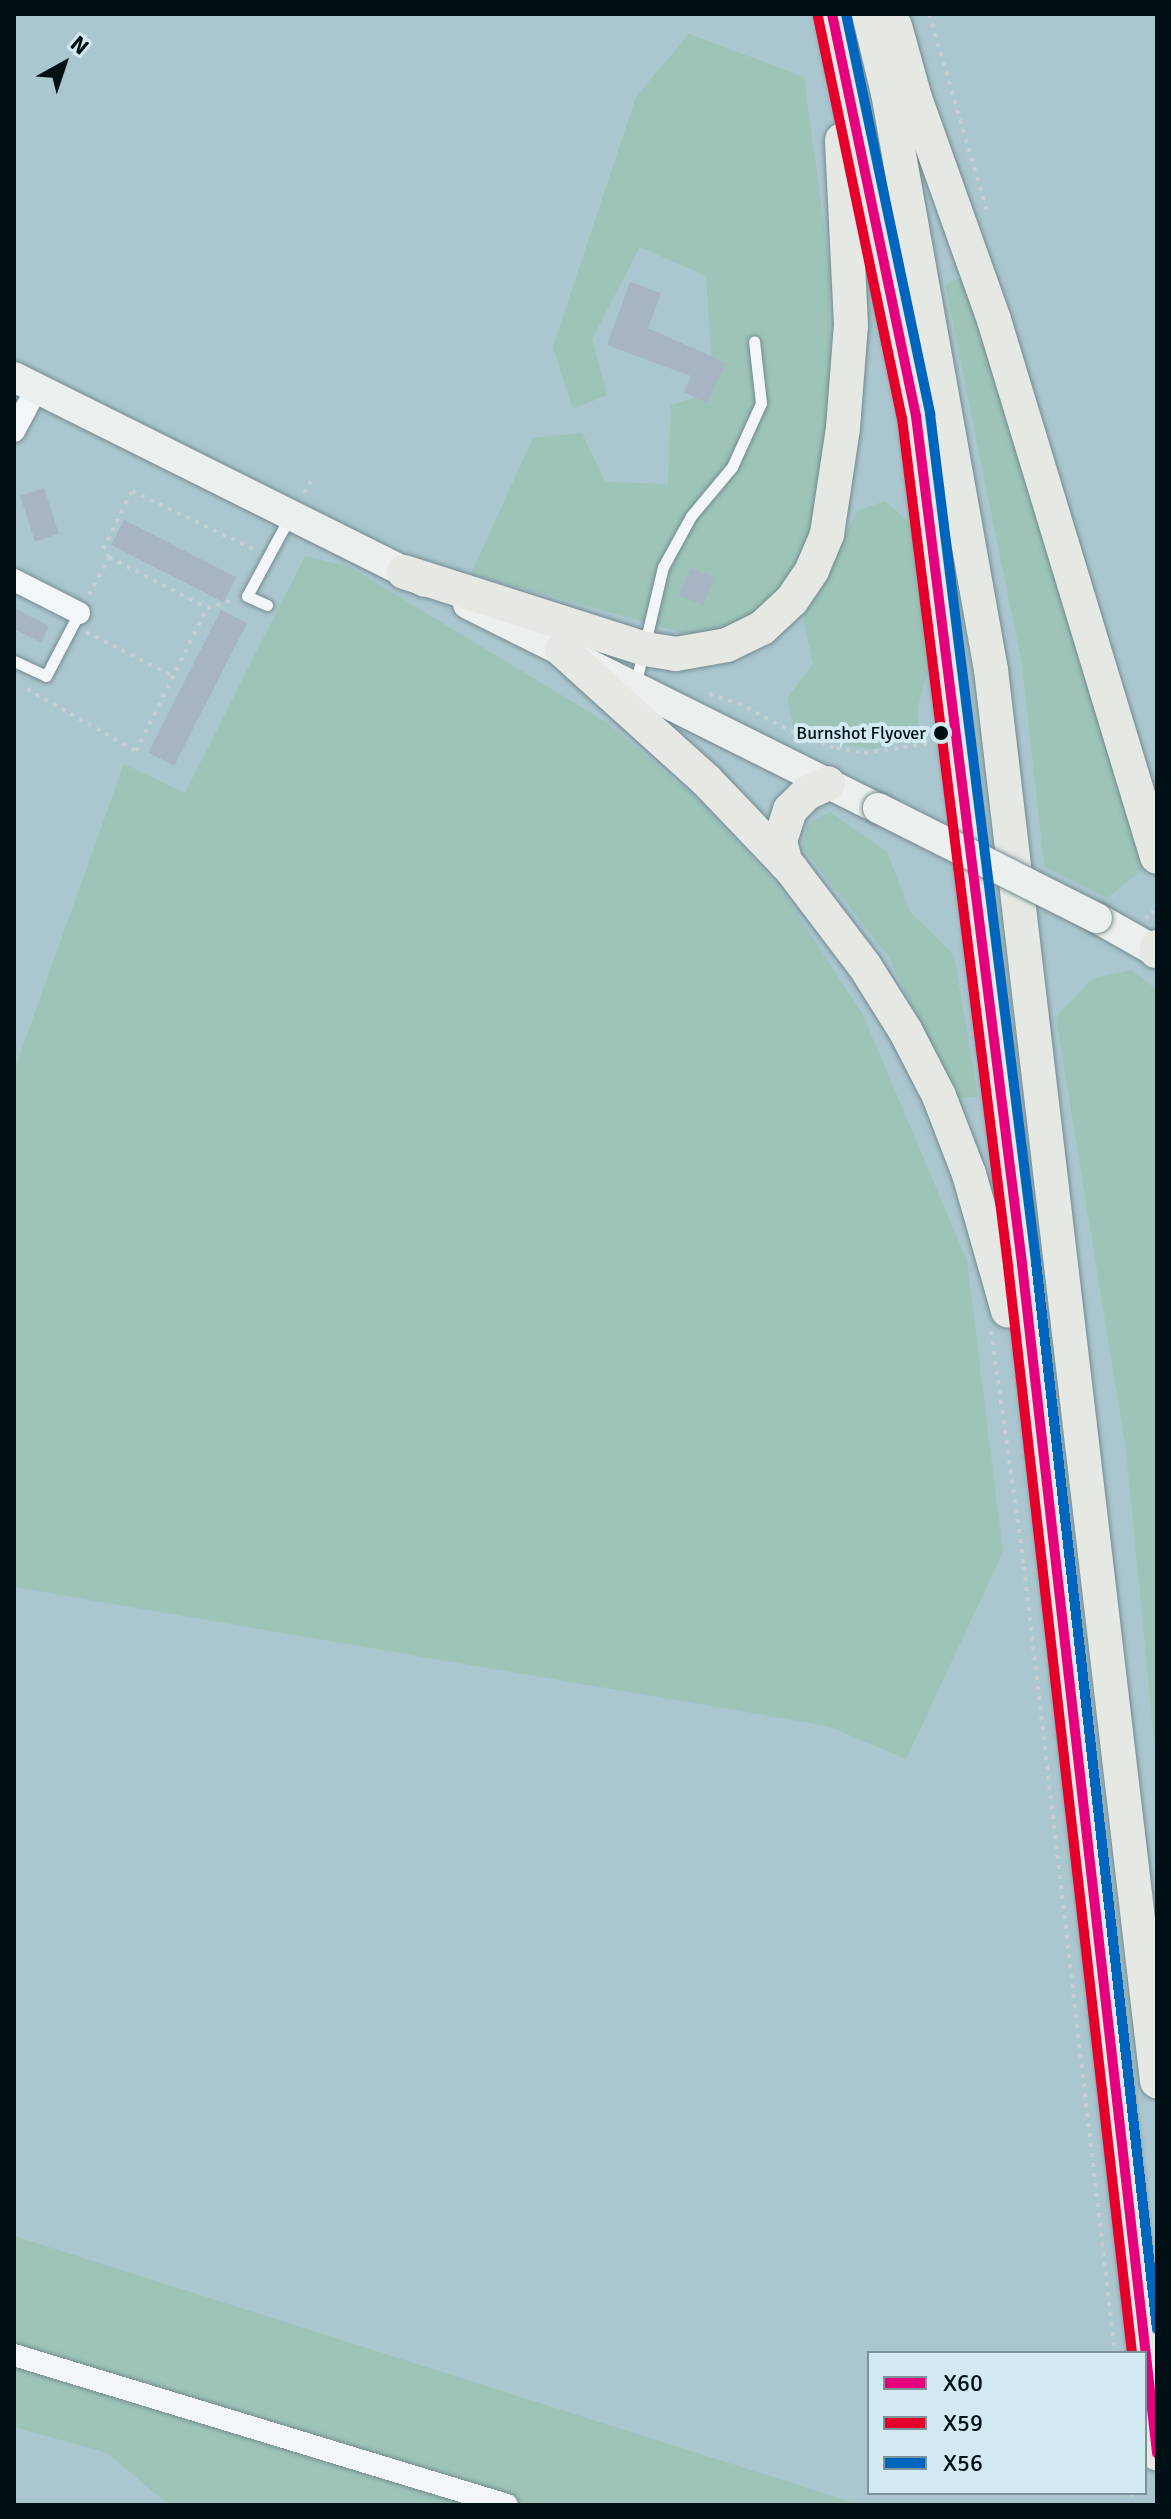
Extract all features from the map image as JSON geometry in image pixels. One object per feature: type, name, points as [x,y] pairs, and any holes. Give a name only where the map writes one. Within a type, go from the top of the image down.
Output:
[{"type":"main road","points":[[869,14],[888,93],[991,670],[1157,2081]]},
{"type":"main road","points":[[892,14],[915,98],[994,320],[1157,857]]},
{"type":"main road","points":[[404,572],[645,649],[676,654],[703,652],[762,628],[792,600],[812,570],[827,534],[843,428],[851,325],[835,22]]},
{"type":"main road","points":[[835,22],[916,416],[1022,1264],[1145,2351]]},
{"type":"main road","points":[[562,650],[631,698],[786,864],[864,965],[905,1030],[939,1096],[1000,1274],[1043,1468]]},
{"type":"main road","points":[[786,864],[780,841],[790,810],[807,793],[828,783]]},
{"type":"main road","points":[[1147,2367],[1157,2453]]},
{"type":"street","points":[[14,431],[26,382],[562,650]]},
{"type":"street","points":[[14,580],[79,613]]},
{"type":"street","points":[[631,698],[828,783],[1157,950]]},
{"type":"street","points":[[14,2355],[507,2505]]},
{"type":"lane","points":[[631,698],[663,567],[691,516],[732,467],[761,403],[754,341]]},
{"type":"lane","points":[[267,605],[247,596],[290,515]]},
{"type":"lane","points":[[14,661],[46,676],[79,613]]},
{"type":"path","points":[[247,596],[207,608],[109,557],[103,549],[132,491],[268,556]]},
{"type":"path","points":[[109,557],[79,613],[86,632],[173,676]]},
{"type":"path","points":[[27,689],[136,751],[207,608]]},
{"type":"path","points":[[699,691],[738,703],[802,737],[836,748],[864,753],[933,743]]},
{"type":"path","points":[[989,1318],[1024,1567],[1115,2351]]},
{"type":"green space","points":[[689,34],[804,77],[829,263],[831,430],[816,543],[788,592],[743,627],[698,637],[471,574],[533,438],[582,433],[605,482],[668,484],[671,405],[714,392],[706,276],[640,247],[592,339],[607,395],[573,409],[553,347],[636,97]]},
{"type":"green space","points":[[966,276],[1146,867],[1107,898],[1044,866],[1022,664],[945,284]]},
{"type":"green space","points":[[885,501],[913,526],[932,655],[918,707],[918,737],[872,749],[795,737],[787,698],[813,664],[803,618],[857,511]]},
{"type":"green space","points":[[305,556],[350,567],[606,722],[700,801],[781,889],[863,1015],[967,1261],[1003,1552],[906,1759],[828,1726],[14,1587],[14,1071],[124,764],[185,793]]},
{"type":"green space","points":[[830,812],[887,852],[910,912],[954,955],[978,1096],[958,1098],[888,956],[802,847],[808,823]]},
{"type":"green space","points":[[1132,970],[1157,990],[1157,1770],[1126,1450],[1056,1017],[1093,978]]},
{"type":"green space","points":[[14,2236],[861,2505],[169,2505],[107,2453],[14,2427]]},
{"type":"building","points":[[630,282],[661,293],[648,328],[726,363],[707,403],[683,392],[691,376],[607,345]]},
{"type":"building","points":[[44,488],[59,534],[35,541],[20,496]]},
{"type":"building","points":[[124,520],[236,577],[224,602],[111,545]]},
{"type":"building","points":[[690,568],[714,577],[704,605],[679,596]]},
{"type":"building","points":[[14,608],[49,626],[41,643],[14,629]]},
{"type":"building","points":[[221,610],[247,623],[174,766],[148,753]]},
{"type":"transit line","name":"X60","points":[[832,14],[916,416],[1022,1264],[1145,2351]]},
{"type":"transit line","name":"X56","points":[[846,14],[930,414],[1036,1262],[1157,2329]]},
{"type":"transit line","name":"X59","points":[[818,17],[902,418],[1008,1266],[1132,2351]]},
{"type":"transit line","name":"X60","points":[[1147,2365],[1157,2453]]},
{"type":"place","name":"Burnshot Flyover","points":[[941,733]]}]
